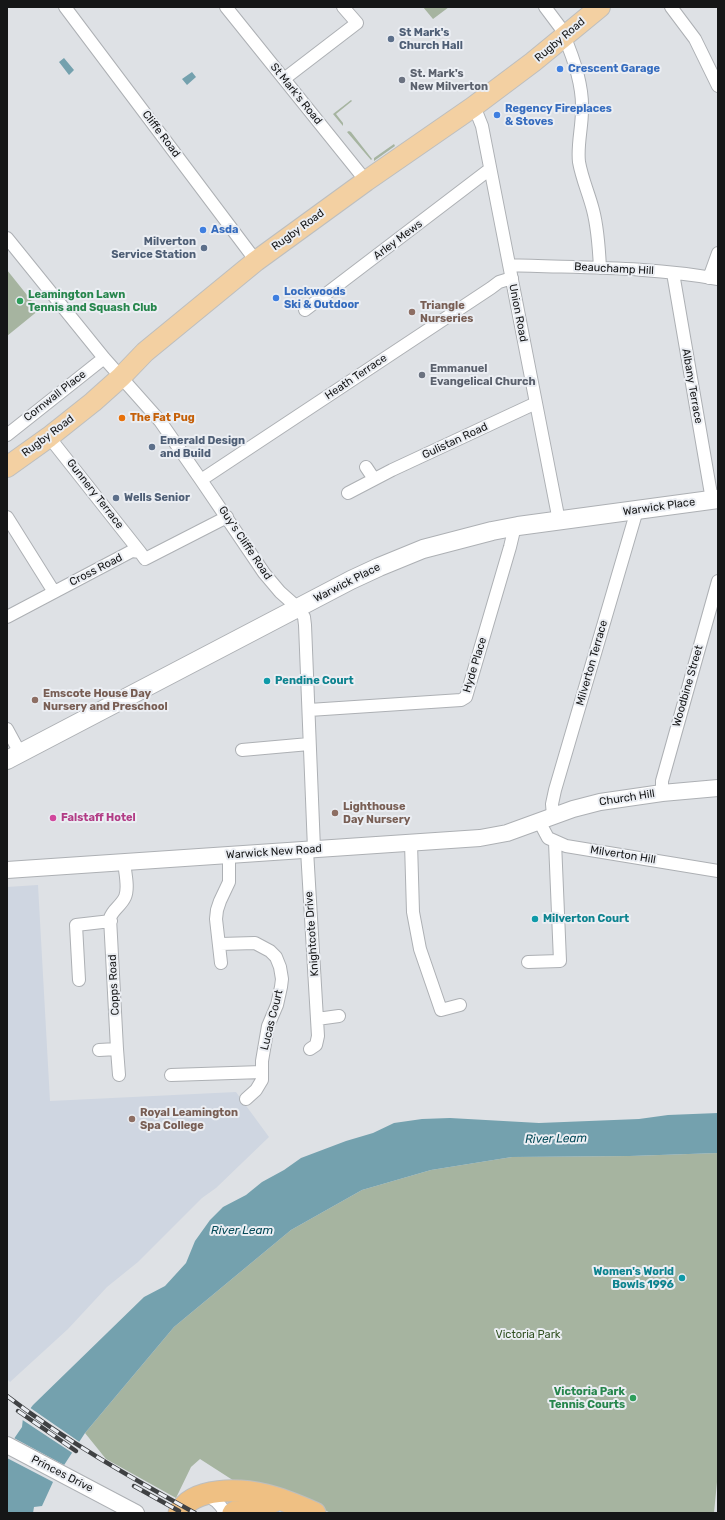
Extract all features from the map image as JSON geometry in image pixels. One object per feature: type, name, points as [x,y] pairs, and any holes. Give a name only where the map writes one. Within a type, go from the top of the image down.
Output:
[{"type":"highway","points":[[179,1513],[185,1504],[196,1497],[222,1491],[255,1492],[315,1513]]},
{"type":"highway","points":[[233,1513],[244,1507],[258,1503],[287,1502]]},
{"type":"main road","name":"Rugby Road","points":[[7,467],[49,437],[93,402],[121,377],[145,352],[256,261],[366,181],[473,107],[533,62],[600,7]]},
{"type":"main road","name":"Warwick Place","points":[[14,757],[298,608],[379,567],[422,549],[473,535],[515,526],[715,500]]},
{"type":"street","name":"Cliffe Road","points":[[65,7],[256,261]]},
{"type":"street","name":"St Mark's Road","points":[[226,7],[366,181]]},
{"type":"street","points":[[284,79],[357,23],[344,7]]},
{"type":"street","points":[[545,7],[565,36],[582,91],[579,161],[596,223],[600,268]]},
{"type":"street","points":[[671,7],[695,39],[718,86]]},
{"type":"street","name":"Union Road","points":[[473,107],[482,126],[559,521]]},
{"type":"street","name":"Arley Mews","points":[[305,310],[490,169]]},
{"type":"street","name":"Guy's Cliffe Road","points":[[7,238],[104,358],[160,421],[202,480],[264,573],[280,592],[298,608],[304,617],[310,744],[310,849]]},
{"type":"street","points":[[714,278],[718,253]]},
{"type":"street","name":"Beauchamp Hill","points":[[509,265],[600,268],[673,273],[714,278]]},
{"type":"street","name":"Albany Terrace","points":[[673,273],[715,500]]},
{"type":"street","name":"Heath Terrace","points":[[202,480],[499,282],[512,278]]},
{"type":"street","name":"Cornwall Place","points":[[7,435],[104,358]]},
{"type":"street","name":"Gulistan Road","points":[[348,493],[374,479],[536,404]]},
{"type":"street","name":"Gunnery Terrace","points":[[49,437],[140,552]]},
{"type":"street","points":[[366,467],[374,479]]},
{"type":"street","name":"Milverton Terrace","points":[[546,819],[552,804],[637,510]]},
{"type":"street","points":[[7,517],[54,592]]},
{"type":"street","name":"Cross Road","points":[[7,617],[132,551],[140,552],[146,559],[227,517]]},
{"type":"street","name":"Hyde Place","points":[[309,710],[461,700],[466,698],[515,526]]},
{"type":"street","name":"Woodbine Street","points":[[662,793],[663,777],[718,581]]},
{"type":"street","points":[[7,729],[14,757]]},
{"type":"street","points":[[242,750],[310,744]]},
{"type":"street","name":"Church Hill","points":[[546,819],[600,802],[662,793],[718,788]]},
{"type":"street","points":[[528,962],[560,961],[555,842],[548,838],[546,819]]},
{"type":"street","name":"Warwick New Road","points":[[7,870],[480,838],[507,833],[546,819]]},
{"type":"street","name":"Milverton Hill","points":[[555,842],[574,848],[718,871]]},
{"type":"street","points":[[411,843],[413,912],[420,949],[441,1010],[460,1005]]},
{"type":"street","name":"Knightcote Drive","points":[[310,849],[318,1041],[316,1045],[310,1049]]},
{"type":"street","points":[[221,963],[216,919],[220,901],[229,882],[229,855]]},
{"type":"street","points":[[79,980],[76,925],[110,921],[113,912],[126,896],[124,862]]},
{"type":"street","name":"Copps Road","points":[[110,921],[119,1075]]},
{"type":"street","name":"Lucas Court","points":[[220,944],[255,943],[270,950],[279,962],[282,979],[277,1005],[268,1026],[262,1061],[262,1080],[246,1098]]},
{"type":"street","points":[[317,1019],[339,1016]]},
{"type":"street","points":[[99,1050],[117,1049]]},
{"type":"street","points":[[171,1075],[262,1072]]},
{"type":"street","name":"Princes Drive","points":[[7,1445],[68,1477],[121,1508],[136,1513]]},
{"type":"street","points":[[202,1495],[214,1499],[220,1505],[224,1513]]},
{"type":"shaded area","name":"Royal Leamington Spa College","points":[[38,885],[50,1101],[236,1092],[269,1137],[216,1188],[202,1198],[138,1262],[107,1287],[68,1329],[10,1382],[7,1379],[7,887]]},
{"type":"green space","points":[[423,7],[449,7],[433,19]]},
{"type":"green space","points":[[351,100],[352,101],[336,114],[343,123],[343,126],[333,114]]},
{"type":"green space","points":[[349,131],[372,159],[371,160],[347,132]]},
{"type":"green space","points":[[394,144],[395,146],[374,161],[374,158]]},
{"type":"green space","name":"Leamington Lawn Tennis and Squash Club","points":[[7,270],[39,310],[7,336]]},
{"type":"green space","name":"Victoria Park","points":[[718,1153],[718,1482],[714,1513],[331,1513],[296,1498],[242,1486],[200,1459],[191,1467],[176,1498],[106,1459],[85,1433],[174,1327],[291,1230],[362,1190],[431,1170],[512,1157],[630,1156]]},
{"type":"water","points":[[64,58],[74,70],[69,75],[59,62]]},
{"type":"water","points":[[192,72],[196,77],[187,85],[182,79]]},
{"type":"water","name":"River Leam","points":[[718,1113],[718,1153],[630,1156],[512,1157],[431,1170],[362,1190],[291,1230],[174,1327],[85,1433],[53,1482],[42,1506],[34,1507],[33,1513],[7,1513],[7,1449],[22,1427],[23,1418],[33,1405],[144,1297],[165,1286],[186,1263],[195,1241],[210,1220],[223,1207],[246,1195],[262,1182],[284,1170],[301,1158],[346,1141],[373,1133],[394,1123],[422,1119],[450,1118],[539,1123],[639,1119],[668,1115]]},
{"type":"pier","points":[[29,1407],[81,1443],[74,1454],[21,1419]]},
{"type":"pier","points":[[12,1437],[66,1466],[55,1483],[7,1458],[7,1445]]},
{"type":"railway","points":[[7,1396],[75,1443],[195,1513]]},
{"type":"railway","points":[[18,1411],[76,1451]]},
{"type":"railway","points":[[134,1486],[179,1511]]},
{"type":"place","name":"St Mark's Church Hall","points":[[391,39]]},
{"type":"place","name":"Crescent Garage","points":[[560,69]]},
{"type":"place","name":"St. Mark's New Milverton","points":[[402,80]]},
{"type":"place","name":"Regency Fireplaces & Stoves","points":[[497,115]]},
{"type":"place","name":"Asda","points":[[203,230]]},
{"type":"place","name":"Milverton Service Station","points":[[204,248]]},
{"type":"place","name":"Lockwoods Ski & Outdoor","points":[[276,298]]},
{"type":"place","name":"Leamington Lawn Tennis and Squash Club","points":[[20,301]]},
{"type":"place","name":"Triangle Nurseries","points":[[412,312]]},
{"type":"place","name":"Emmanuel Evangelical Church","points":[[422,375]]},
{"type":"place","name":"The Fat Pug","points":[[122,418]]},
{"type":"place","name":"Emerald Design and Build","points":[[152,447]]},
{"type":"place","name":"Wells Senior","points":[[116,498]]},
{"type":"place","name":"Pendine Court","points":[[267,681]]},
{"type":"place","name":"Emscote House Day Nursery and Preschool","points":[[35,700]]},
{"type":"place","name":"Lighthouse Day Nursery","points":[[335,813]]},
{"type":"place","name":"Falstaff Hotel","points":[[53,818]]},
{"type":"place","name":"Milverton Court","points":[[535,919]]},
{"type":"place","name":"Royal Leamington Spa College","points":[[132,1119]]},
{"type":"place","name":"Women's World Bowls 1996","points":[[682,1278]]},
{"type":"place","name":"Victoria Park Tennis Courts","points":[[633,1398]]}]
